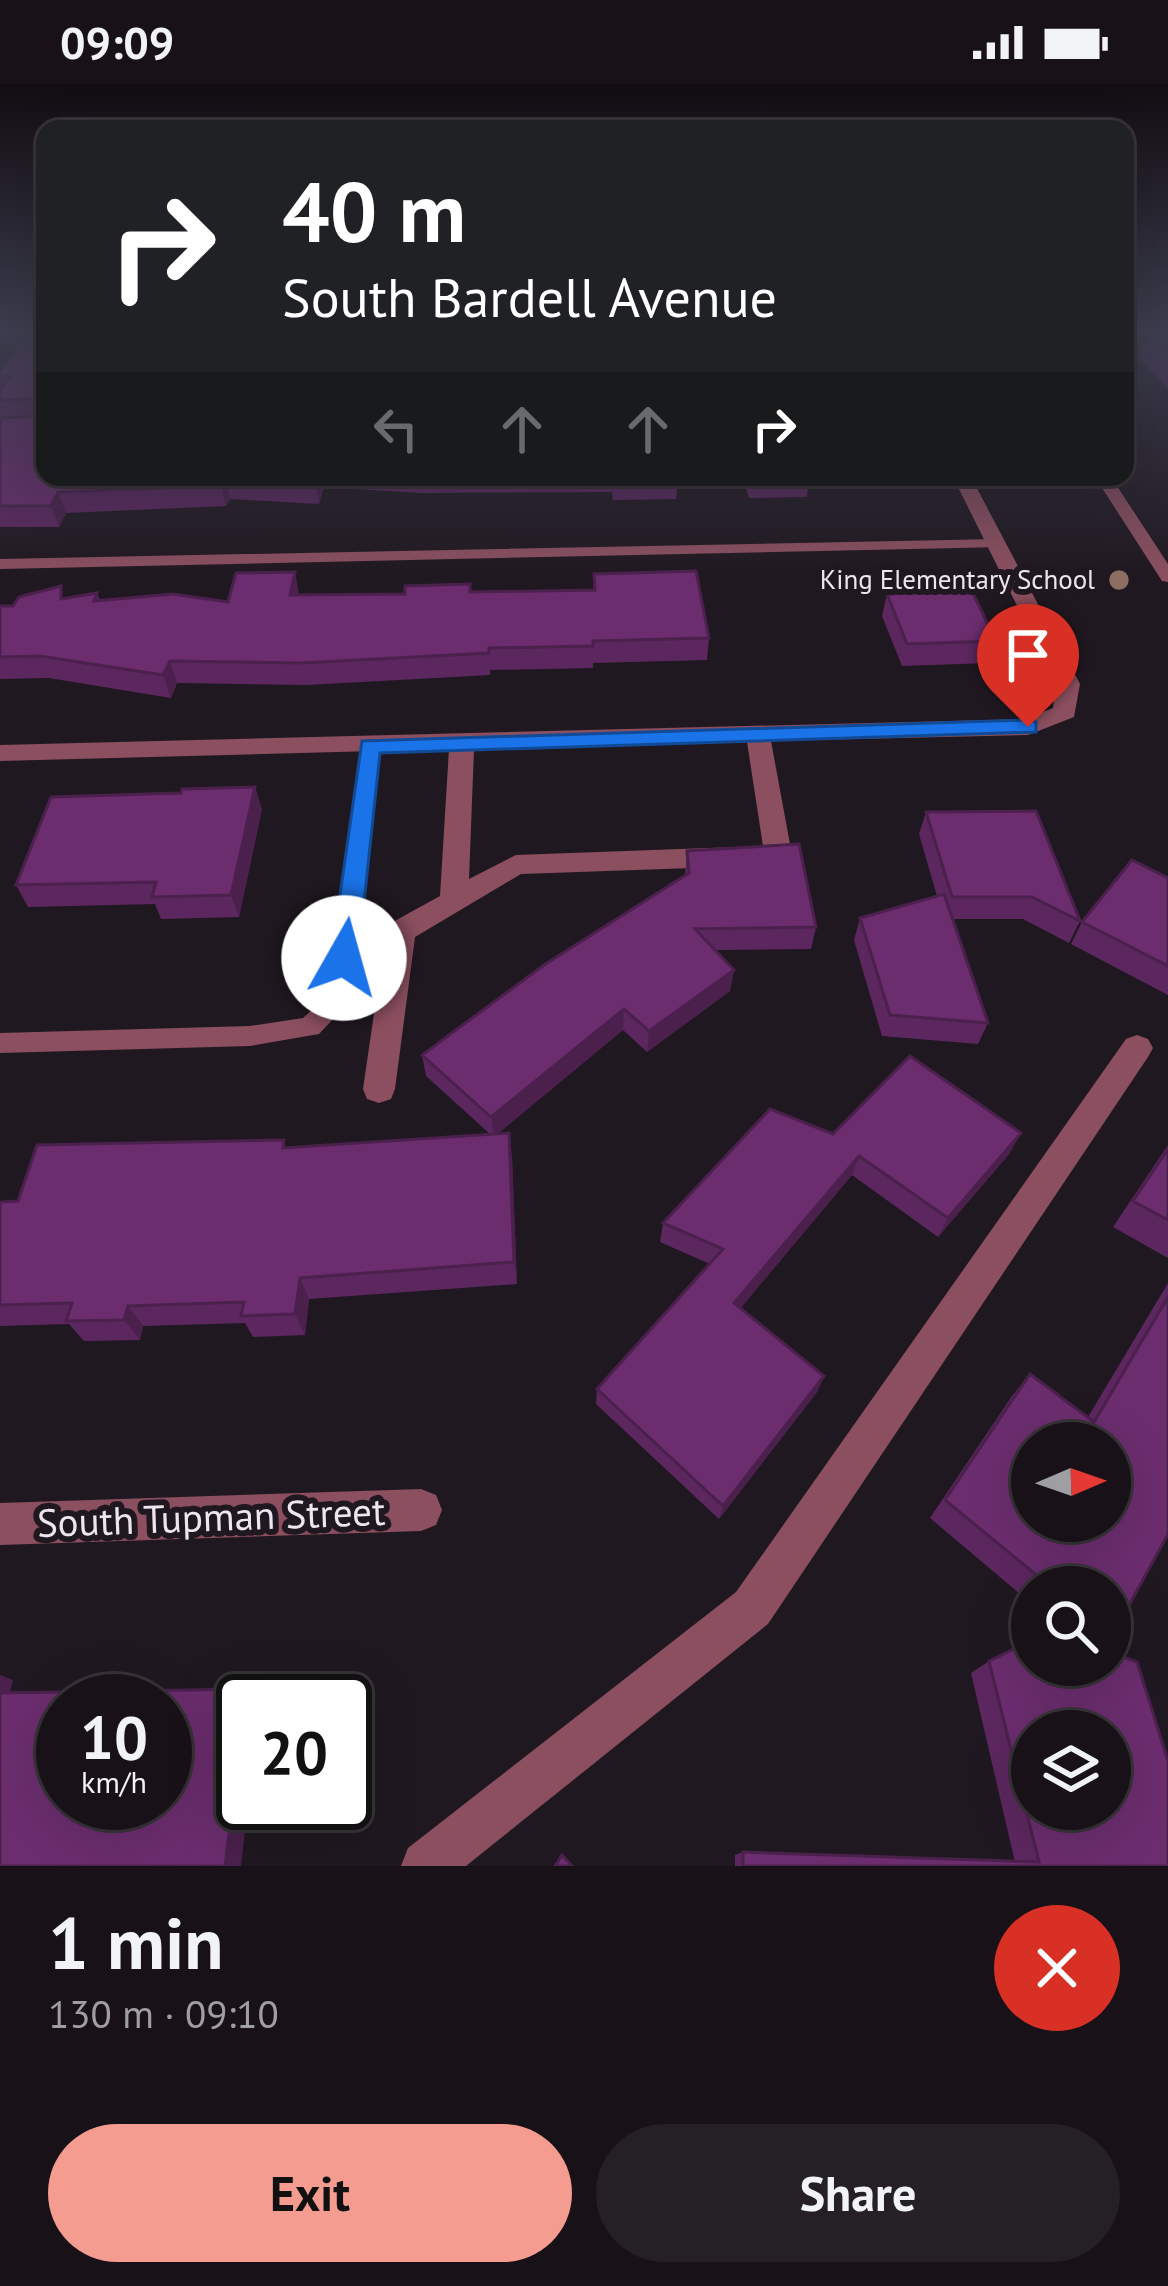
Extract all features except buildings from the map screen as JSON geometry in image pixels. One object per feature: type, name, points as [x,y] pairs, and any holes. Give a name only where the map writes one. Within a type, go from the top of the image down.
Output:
[{"type":"street","points":[[0,753],[1028,727],[1065,712],[1068,684],[967,486]]},
{"type":"street","points":[[379,1089],[401,931],[454,898],[516,865],[778,855],[758,736]]},
{"type":"street","points":[[454,898],[462,744]]},
{"type":"street","points":[[426,1866],[752,1607],[1137,1048]]},
{"type":"street","name":"South Tupman Street","points":[[0,1524],[421,1510]]},
{"type":"lane","points":[[1109,486],[1168,577]]},
{"type":"lane","points":[[0,564],[998,544]]},
{"type":"lane","points":[[0,1042],[250,1036],[310,1027],[340,1000],[370,746]]},
{"type":"place","name":"King Elementary School","points":[[1119,580]]},
{"type":"route","points":[[344,958],[370,746],[1028,727]]}]
